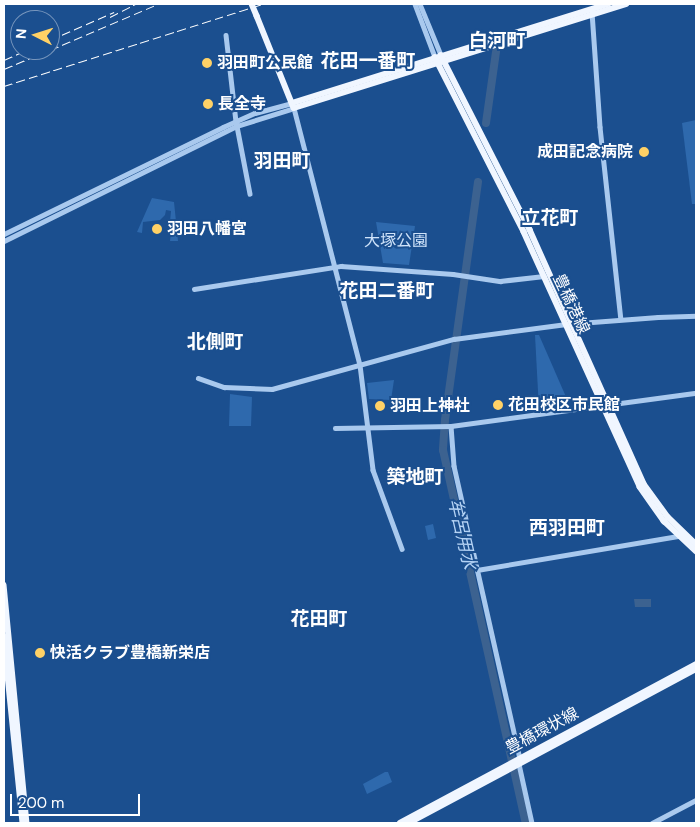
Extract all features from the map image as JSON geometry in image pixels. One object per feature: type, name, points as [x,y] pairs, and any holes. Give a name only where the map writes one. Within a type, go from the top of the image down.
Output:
[{"type":"main road","points":[[252,4],[293,105],[438,59],[496,38],[592,11],[626,4]]},
{"type":"main road","points":[[438,59],[445,61],[502,44],[608,4]]},
{"type":"main road","name":"豊橋港線","points":[[438,59],[524,232],[640,487],[654,508],[679,536],[696,551]]},
{"type":"main road","name":"豊橋港線","points":[[445,61],[530,230],[610,404],[644,484],[668,517],[696,544]]},
{"type":"main road","points":[[4,585],[28,823]]},
{"type":"main road","points":[[4,636],[23,823]]},
{"type":"main road","name":"豊橋環状線","points":[[409,823],[696,664]]},
{"type":"main road","name":"豊橋環状線","points":[[400,823],[696,669]]},
{"type":"street","points":[[415,4],[438,59]]},
{"type":"street","points":[[420,4],[438,59]]},
{"type":"street","points":[[592,11],[600,127],[621,319]]},
{"type":"street","points":[[226,36],[236,123],[250,194]]},
{"type":"street","points":[[4,234],[236,123],[293,105],[360,365],[373,470],[402,549]]},
{"type":"street","points":[[4,241],[236,123]]},
{"type":"street","points":[[194,289],[334,266],[465,276],[500,281],[544,276]]},
{"type":"street","points":[[198,378],[224,387],[258,390],[284,386],[454,339],[566,324],[621,319],[696,316]]},
{"type":"street","points":[[335,428],[446,426],[696,393]]},
{"type":"street","points":[[446,426],[516,763],[532,823]]},
{"type":"street","points":[[477,570],[679,536]]},
{"type":"street","points":[[652,823],[696,800]]},
{"type":"green space","points":[[696,120],[696,204],[692,204],[682,123]]},
{"type":"green space","points":[[152,198],[174,202],[178,241],[170,241],[171,232],[174,232],[174,229],[171,229],[174,226],[170,222],[171,211],[166,210],[165,215],[160,220],[143,222],[142,233],[137,232]]},
{"type":"green space","name":"大塚公園","points":[[376,222],[415,226],[409,265],[383,263]]},
{"type":"green space","points":[[535,335],[539,335],[570,406],[539,410]]},
{"type":"green space","points":[[394,380],[391,400],[369,399],[367,383]]},
{"type":"green space","points":[[230,394],[252,397],[251,426],[229,426]]},
{"type":"green space","points":[[433,524],[436,538],[428,540],[425,526]]},
{"type":"green space","points":[[388,772],[392,782],[367,794],[363,784]]},
{"type":"shaded area","points":[[536,395],[537,406],[521,407],[521,396]]},
{"type":"shaded area","points":[[634,599],[651,599],[651,607],[635,607]]},
{"type":"waterway","name":"牟呂用水","points":[[486,123],[496,52]]},
{"type":"waterway","name":"牟呂用水","points":[[478,182],[445,420],[443,450],[526,823]]},
{"type":"railway","points":[[110,17],[136,4]]},
{"type":"railway","points":[[60,46],[158,4]]},
{"type":"railway","points":[[4,86],[262,4]]},
{"type":"railway","points":[[60,36],[114,12]]},
{"type":"railway","points":[[4,60],[10,57]]},
{"type":"railway","points":[[4,69],[25,60]]},
{"type":"place","name":"羽田町公民館","points":[[207,63]]},
{"type":"place","name":"長全寺","points":[[208,104]]},
{"type":"place","name":"成田記念病院","points":[[644,152]]},
{"type":"place","name":"羽田八幡宮","points":[[157,229]]},
{"type":"place","name":"花田校区市民館","points":[[498,405]]},
{"type":"place","name":"羽田上神社","points":[[380,406]]},
{"type":"place","name":"快活クラブ豊橋新栄店","points":[[40,653]]},
{"type":"district","name":"白河町","points":[[497,41]]},
{"type":"district","name":"花田一番町","points":[[368,61]]},
{"type":"district","name":"羽田町","points":[[282,161]]},
{"type":"district","name":"立花町","points":[[550,218]]},
{"type":"district","name":"花田二番町","points":[[387,291]]},
{"type":"district","name":"北側町","points":[[215,342]]},
{"type":"district","name":"築地町","points":[[415,477]]},
{"type":"district","name":"西羽田町","points":[[567,528]]},
{"type":"district","name":"花田町","points":[[319,619]]}]
